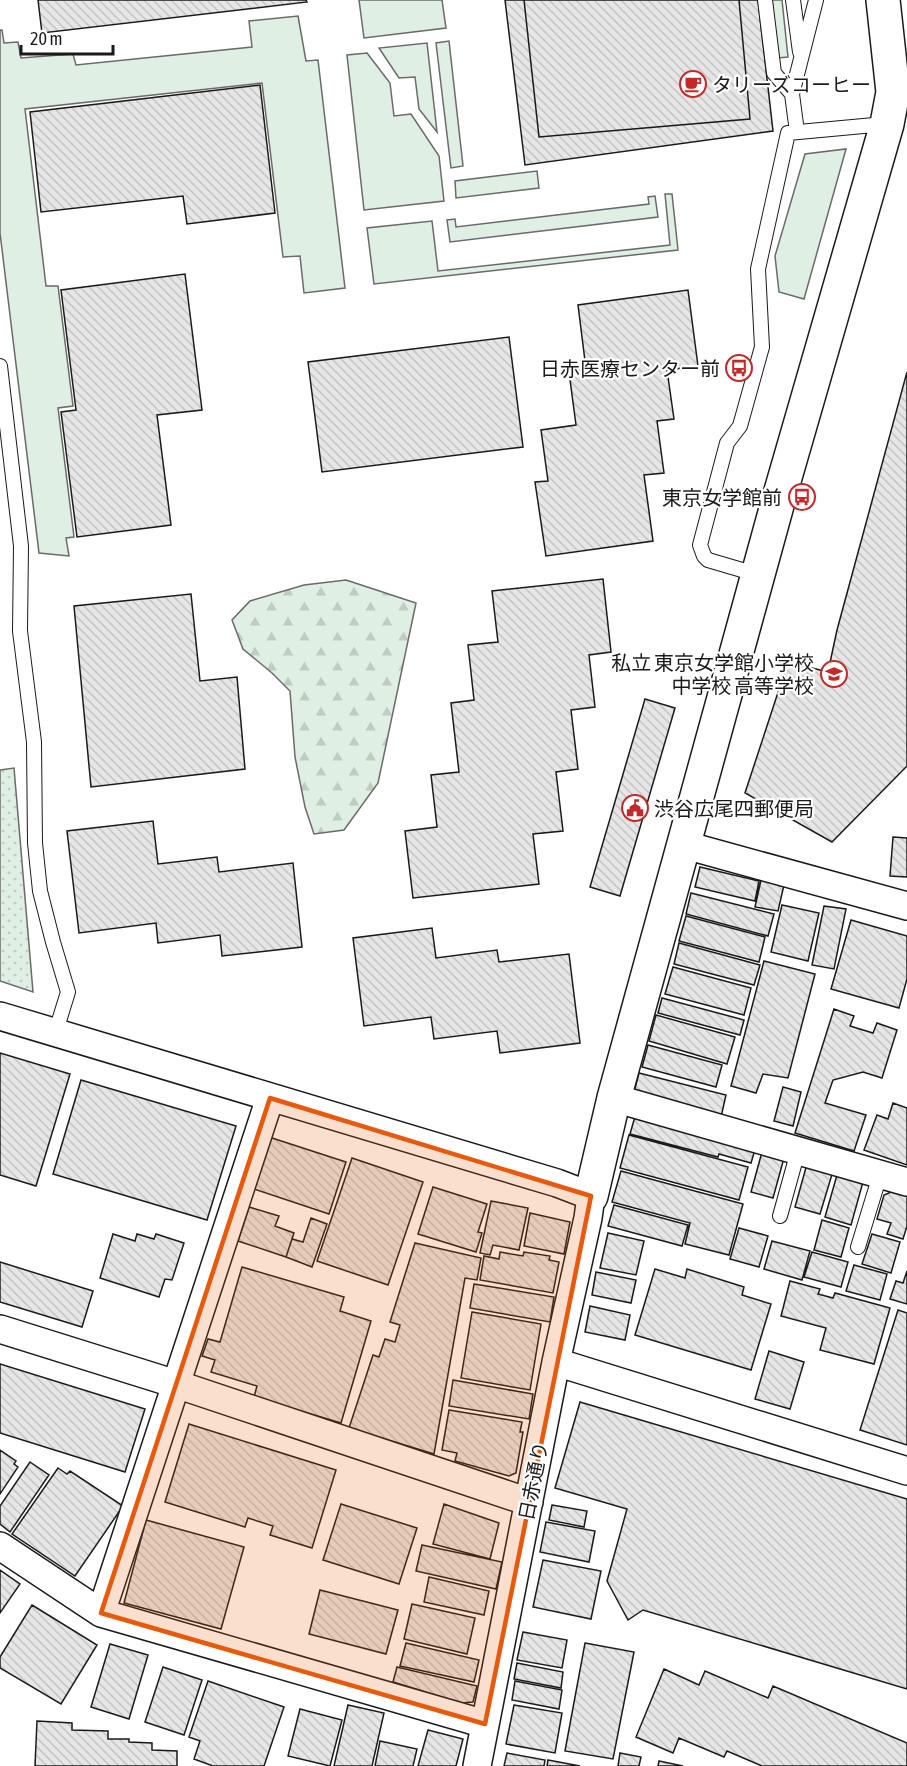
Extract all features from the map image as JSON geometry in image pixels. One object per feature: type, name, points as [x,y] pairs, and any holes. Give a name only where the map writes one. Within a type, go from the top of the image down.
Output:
[{"type":"street","points":[[0,1016],[591,1196],[614,1098],[779,498],[897,122],[883,0]]},
{"type":"street","points":[[685,845],[907,906]]},
{"type":"street","points":[[101,1613],[270,1098]]},
{"type":"street","points":[[614,1098],[907,1182]]},
{"type":"street","name":"日赤通り","points":[[477,1766],[591,1196]]},
{"type":"street","points":[[0,1329],[176,1384],[529,1502]]},
{"type":"street","points":[[556,1362],[907,1471]]},
{"type":"street","points":[[0,1546],[101,1613],[485,1724]]},
{"type":"lane","points":[[765,0],[774,73],[792,94]]},
{"type":"lane","points":[[794,0],[801,61]]},
{"type":"lane","points":[[759,575],[708,560],[700,545],[727,443],[740,426],[762,347],[758,269],[792,132],[792,94],[816,0]]},
{"type":"lane","points":[[792,132],[897,122]]},
{"type":"lane","points":[[0,366],[21,546],[20,631],[34,742],[34,843],[40,891],[68,992],[56,1034]]},
{"type":"lane","points":[[780,1215],[798,1151]]},
{"type":"lane","points":[[858,1247],[880,1175]]},
{"type":"highlighted area","points":[[270,1098],[591,1196],[485,1724],[101,1613]]},
{"type":"green space","points":[[359,0],[442,0],[446,28],[364,38]]},
{"type":"green space","points":[[772,0],[782,0],[788,57],[778,58]]},
{"type":"green space","points":[[298,16],[306,61],[318,60],[345,288],[304,293],[300,256],[283,257],[262,83],[25,109],[46,286],[58,286],[73,406],[58,408],[74,537],[66,538],[69,556],[39,553],[0,233],[0,30],[2,30],[4,43],[18,42],[21,58],[73,54],[76,65],[252,47],[249,21]]},
{"type":"green space","points":[[449,41],[463,166],[451,168],[436,43]]},
{"type":"green space","points":[[427,43],[437,132],[419,109],[415,77],[399,78],[379,48]]},
{"type":"green space","points":[[367,53],[390,83],[394,116],[411,114],[439,156],[444,201],[364,210],[347,55]]},
{"type":"green space","points":[[846,149],[804,299],[779,292],[775,256],[805,154]]},
{"type":"green space","points":[[537,171],[539,188],[456,198],[455,181]]},
{"type":"green space","points":[[665,194],[672,194],[678,250],[374,284],[367,228],[432,221],[438,271],[670,245]]},
{"type":"green space","points":[[655,196],[658,217],[450,242],[447,220],[455,219],[456,227],[649,204],[648,197]]},
{"type":"green space","points":[[346,580],[416,603],[378,783],[344,830],[314,834],[305,807],[295,757],[290,691],[243,649],[232,620],[250,601],[304,585]]},
{"type":"green space","points":[[14,768],[33,992],[0,981],[0,770]]},
{"type":"building","points":[[38,0],[306,0],[307,2],[42,33]]},
{"type":"building","points":[[505,0],[758,0],[773,131],[525,165]]},
{"type":"building","points":[[524,0],[739,0],[750,119],[539,137]]},
{"type":"building","points":[[260,85],[275,213],[187,224],[183,196],[41,212],[30,112]]},
{"type":"building","points":[[185,274],[202,410],[157,415],[171,525],[77,537],[61,412],[76,410],[61,290]]},
{"type":"building","points":[[688,290],[698,366],[667,370],[674,419],[657,421],[664,473],[644,475],[653,541],[546,556],[535,482],[548,481],[541,430],[576,425],[569,372],[586,369],[578,305]]},
{"type":"building","points":[[509,337],[523,447],[322,472],[308,362]]},
{"type":"building","points":[[907,372],[907,766],[832,842],[745,793],[788,662],[828,672],[837,630]]},
{"type":"building","points":[[603,579],[611,652],[589,655],[595,707],[571,710],[578,769],[556,772],[563,831],[533,834],[539,884],[413,898],[405,831],[437,827],[431,775],[459,772],[451,703],[474,700],[468,645],[498,642],[492,591]]},
{"type":"building","points":[[191,594],[200,681],[237,677],[245,769],[91,787],[74,606]]},
{"type":"building","points":[[645,699],[675,708],[620,896],[590,887]]},
{"type":"building","points":[[153,821],[158,864],[217,857],[219,872],[293,863],[302,947],[222,956],[220,935],[158,943],[156,923],[79,933],[67,831]]},
{"type":"building","points":[[893,837],[907,838],[907,877],[890,876]]},
{"type":"building","points":[[700,867],[759,881],[755,901],[695,887]]},
{"type":"building","points":[[761,880],[784,885],[778,911],[755,907]]},
{"type":"building","points":[[691,893],[774,914],[768,936],[686,914]]},
{"type":"building","points":[[782,905],[819,913],[808,961],[771,952]]},
{"type":"building","points":[[824,906],[846,909],[834,969],[812,965]]},
{"type":"building","points":[[686,916],[765,937],[759,962],[679,941]]},
{"type":"building","points":[[851,920],[907,936],[907,979],[899,1008],[831,989]]},
{"type":"building","points":[[432,928],[436,958],[497,950],[499,962],[569,954],[580,1043],[500,1053],[497,1031],[434,1039],[431,1017],[364,1026],[353,938]]},
{"type":"building","points":[[679,943],[760,965],[754,985],[674,964]]},
{"type":"building","points":[[764,961],[815,974],[788,1078],[763,1074],[756,1093],[731,1086]]},
{"type":"building","points":[[673,967],[751,988],[744,1015],[665,994]]},
{"type":"building","points":[[662,998],[744,1020],[740,1035],[658,1013]]},
{"type":"building","points":[[834,1009],[854,1016],[850,1026],[873,1033],[877,1023],[897,1030],[882,1078],[863,1072],[833,1080],[825,1103],[866,1115],[854,1151],[795,1133]]},
{"type":"building","points":[[656,1015],[735,1037],[727,1064],[649,1041]]},
{"type":"building","points":[[648,1045],[722,1065],[716,1087],[642,1067]]},
{"type":"building","points":[[0,1053],[70,1074],[36,1186],[0,1175]]},
{"type":"building","points":[[639,1073],[726,1095],[721,1117],[633,1096]]},
{"type":"building","points":[[81,1080],[236,1126],[207,1220],[53,1174]]},
{"type":"building","points":[[783,1087],[801,1092],[793,1126],[774,1121]]},
{"type":"building","points":[[893,1103],[907,1108],[907,1165],[864,1150],[877,1115],[888,1119]]},
{"type":"building","points":[[636,1113],[756,1146],[751,1163],[719,1154],[718,1157],[630,1134]]},
{"type":"building","points":[[629,1135],[748,1167],[739,1200],[620,1168]]},
{"type":"building","points":[[269,1137],[346,1162],[329,1214],[251,1188]]},
{"type":"building","points":[[762,1152],[784,1158],[773,1198],[751,1192]]},
{"type":"building","points":[[352,1158],[423,1182],[388,1285],[317,1261]]},
{"type":"building","points":[[807,1164],[833,1171],[820,1214],[795,1207]]},
{"type":"building","points":[[621,1171],[743,1204],[729,1255],[685,1244],[690,1223],[612,1202]]},
{"type":"building","points":[[837,1175],[863,1182],[851,1225],[825,1217]]},
{"type":"building","points":[[433,1187],[487,1204],[478,1232],[482,1233],[476,1252],[418,1234]]},
{"type":"building","points":[[898,1189],[907,1192],[907,1226],[903,1239],[887,1234],[891,1223],[877,1219],[884,1195]]},
{"type":"building","points":[[491,1201],[528,1208],[519,1250],[493,1245],[490,1255],[480,1253]]},
{"type":"building","points":[[614,1205],[688,1225],[682,1246],[608,1226]]},
{"type":"building","points":[[249,1207],[279,1216],[275,1226],[294,1233],[286,1257],[238,1241]]},
{"type":"building","points":[[530,1213],[570,1222],[564,1254],[524,1246]]},
{"type":"building","points":[[311,1218],[327,1224],[312,1267],[286,1257],[292,1239],[303,1242]]},
{"type":"building","points":[[822,1220],[849,1228],[841,1257],[814,1250]]},
{"type":"building","points":[[739,1228],[768,1236],[759,1267],[730,1259]]},
{"type":"building","points":[[608,1233],[644,1241],[636,1275],[600,1268]]},
{"type":"building","points":[[113,1234],[135,1241],[137,1234],[154,1239],[156,1234],[184,1243],[172,1280],[165,1279],[159,1297],[100,1278]]},
{"type":"building","points":[[872,1234],[900,1242],[891,1273],[862,1264]]},
{"type":"building","points":[[772,1241],[810,1251],[802,1280],[764,1269]]},
{"type":"building","points":[[415,1243],[481,1258],[477,1280],[465,1278],[434,1454],[349,1428],[373,1355],[379,1357],[385,1339],[395,1342],[400,1325],[390,1322]]},
{"type":"building","points":[[500,1252],[523,1256],[524,1252],[550,1256],[549,1260],[559,1262],[553,1293],[480,1280],[484,1256],[499,1259]]},
{"type":"building","points":[[812,1252],[848,1262],[841,1287],[804,1277]]},
{"type":"building","points":[[0,1262],[93,1291],[82,1327],[0,1302]]},
{"type":"building","points":[[854,1265],[887,1274],[880,1300],[846,1291]]},
{"type":"building","points":[[242,1267],[344,1297],[340,1311],[371,1321],[341,1423],[254,1397],[257,1386],[211,1372],[215,1360],[202,1356],[208,1339],[220,1342]]},
{"type":"building","points":[[655,1269],[685,1278],[687,1269],[744,1287],[742,1295],[771,1304],[751,1370],[635,1335]]},
{"type":"building","points":[[907,1271],[907,1304],[890,1299],[896,1281],[903,1283]]},
{"type":"building","points":[[596,1272],[636,1280],[631,1303],[592,1295]]},
{"type":"building","points":[[790,1281],[820,1289],[818,1294],[833,1298],[835,1293],[890,1308],[874,1364],[820,1350],[826,1328],[781,1316]]},
{"type":"building","points":[[474,1284],[554,1297],[550,1322],[470,1308]]},
{"type":"building","points":[[590,1306],[630,1315],[625,1340],[585,1332]]},
{"type":"building","points":[[898,1310],[907,1313],[907,1445],[860,1430]]},
{"type":"building","points":[[472,1312],[541,1324],[530,1390],[461,1378]]},
{"type":"building","points":[[769,1351],[804,1362],[790,1409],[755,1399]]},
{"type":"building","points":[[0,1364],[145,1409],[125,1472],[0,1433]]},
{"type":"building","points":[[453,1380],[533,1394],[529,1419],[449,1406]]},
{"type":"building","points":[[580,1402],[907,1499],[907,1689],[643,1610],[628,1620],[607,1581],[627,1509],[555,1488]]},
{"type":"building","points":[[449,1410],[522,1422],[520,1432],[523,1432],[516,1473],[509,1476],[455,1461],[457,1453],[442,1450]]},
{"type":"building","points":[[189,1424],[336,1470],[312,1548],[270,1535],[273,1526],[248,1518],[245,1527],[165,1502]]},
{"type":"building","points":[[0,1450],[16,1461],[14,1464],[18,1467],[0,1494]]},
{"type":"building","points":[[30,1462],[49,1475],[10,1532],[0,1524],[0,1506]]},
{"type":"building","points":[[58,1468],[67,1474],[70,1471],[123,1506],[75,1576],[12,1534]]},
{"type":"building","points":[[341,1504],[417,1528],[399,1584],[323,1560]]},
{"type":"building","points":[[444,1504],[499,1523],[490,1559],[433,1544]]},
{"type":"building","points":[[552,1505],[587,1511],[584,1527],[549,1520]]},
{"type":"building","points":[[146,1520],[244,1547],[221,1629],[124,1603]]},
{"type":"building","points":[[546,1522],[595,1531],[589,1562],[540,1552]]},
{"type":"building","points":[[422,1545],[502,1562],[496,1589],[416,1571]]},
{"type":"building","points":[[543,1560],[601,1571],[591,1619],[533,1607]]},
{"type":"building","points":[[0,1570],[20,1584],[0,1613]]},
{"type":"building","points":[[429,1577],[489,1591],[484,1615],[424,1602]]},
{"type":"building","points":[[320,1590],[398,1610],[386,1654],[309,1634]]},
{"type":"building","points":[[412,1604],[475,1618],[467,1654],[404,1639]]},
{"type":"building","points":[[32,1605],[97,1645],[61,1704],[0,1668],[0,1657]]},
{"type":"building","points":[[523,1632],[567,1640],[562,1668],[517,1660]]},
{"type":"building","points":[[406,1643],[479,1660],[474,1682],[400,1666]]},
{"type":"building","points":[[585,1643],[634,1652],[613,1759],[565,1751]]},
{"type":"building","points":[[110,1644],[148,1655],[129,1719],[91,1707]]},
{"type":"building","points":[[517,1663],[563,1672],[561,1688],[514,1679]]},
{"type":"building","points":[[163,1667],[202,1680],[184,1735],[145,1722]]},
{"type":"building","points":[[397,1667],[477,1686],[473,1702],[461,1703],[393,1682]]},
{"type":"building","points":[[664,1669],[699,1685],[705,1671],[768,1698],[773,1686],[907,1743],[907,1766],[762,1766],[727,1751],[724,1757],[679,1738],[673,1753],[636,1737]]},
{"type":"building","points":[[208,1681],[284,1707],[264,1766],[213,1766],[194,1759],[200,1741],[189,1737]]},
{"type":"building","points":[[515,1681],[562,1690],[559,1709],[512,1700]]},
{"type":"building","points":[[348,1705],[384,1713],[372,1766],[334,1766]]},
{"type":"building","points":[[514,1705],[562,1713],[555,1753],[506,1744]]},
{"type":"building","points":[[300,1709],[342,1720],[330,1766],[288,1756]]},
{"type":"building","points":[[37,1721],[72,1723],[72,1730],[108,1731],[108,1739],[129,1739],[129,1742],[152,1743],[152,1750],[177,1751],[177,1766],[35,1766]]},
{"type":"building","points":[[428,1730],[463,1739],[456,1766],[418,1766]]},
{"type":"building","points":[[380,1741],[417,1749],[413,1766],[375,1766]]},
{"type":"building","points":[[507,1753],[545,1760],[544,1766],[504,1766]]},
{"type":"building","points":[[620,1753],[641,1757],[639,1766],[618,1766]]},
{"type":"building","points":[[548,1760],[580,1766],[547,1766]]},
{"type":"building","points":[[659,1761],[683,1766],[658,1766]]},
{"type":"place","name":"タリーズコーヒー","points":[[693,84]]},
{"type":"place","name":"日赤医療センター前","points":[[739,368]]},
{"type":"place","name":"東京女学館前","points":[[802,497]]},
{"type":"place","name":"私立 東京女学館小学校 中学校 高等学校","points":[[834,674]]},
{"type":"place","name":"渋谷広尾四郵便局","points":[[635,808]]}]
